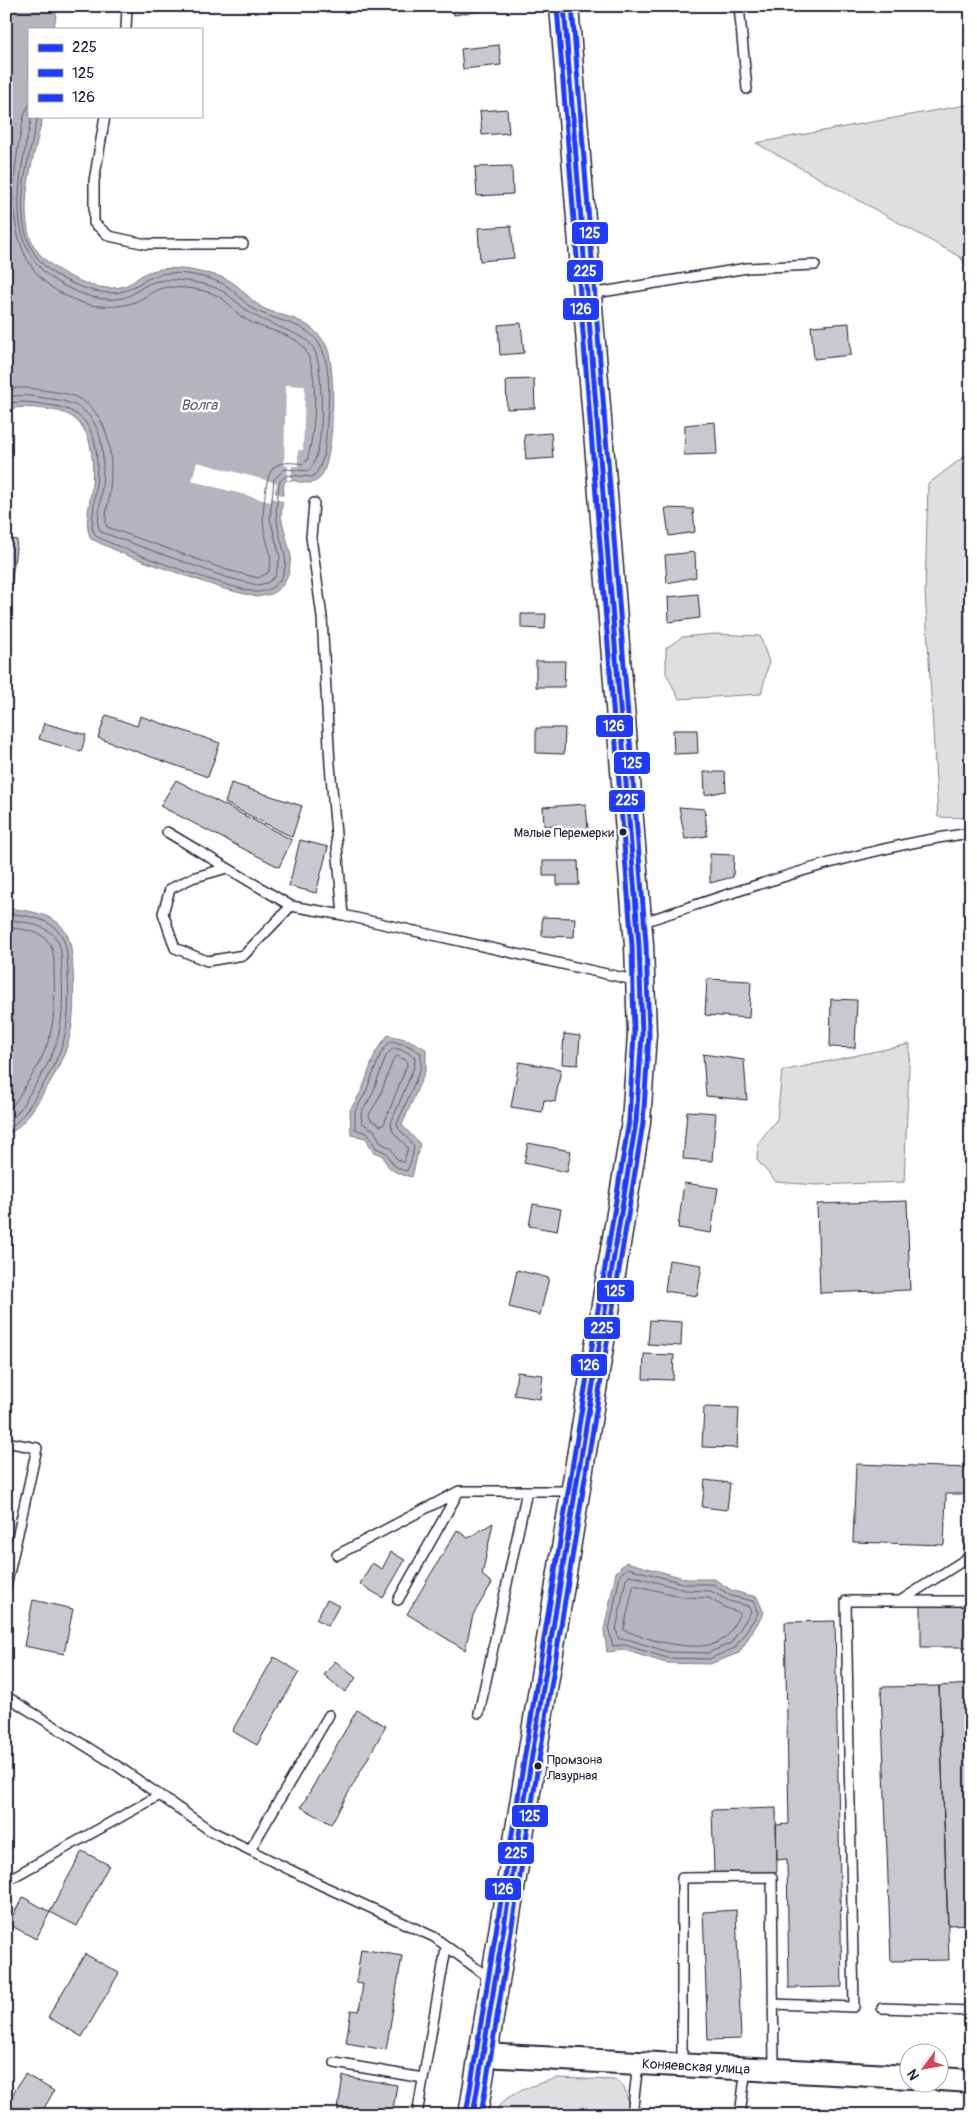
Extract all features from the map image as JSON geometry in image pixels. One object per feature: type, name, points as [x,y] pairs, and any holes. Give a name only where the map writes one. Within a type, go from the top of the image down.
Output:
[{"type":"main road","points":[[473,2115],[636,1122],[641,1056],[641,981],[637,924],[564,6]]},
{"type":"street","name":"Коняевская улица","points":[[483,2055],[900,2076]]},
{"type":"street","points":[[950,2080],[971,2081]]},
{"type":"lane","points":[[126,28],[127,6]]},
{"type":"lane","points":[[739,6],[747,89]]},
{"type":"lane","points":[[105,118],[94,181],[94,223],[109,236],[146,244],[243,244]]},
{"type":"lane","points":[[587,294],[747,268],[815,265]]},
{"type":"lane","points":[[314,503],[311,536],[322,617],[330,765],[343,915]]},
{"type":"lane","points":[[167,832],[291,906],[343,915],[641,981]]},
{"type":"lane","points":[[637,924],[850,856],[934,838],[971,833]]},
{"type":"lane","points":[[227,868],[192,878],[170,888],[162,913],[176,948],[207,961],[244,955],[291,906]]},
{"type":"lane","points":[[6,1442],[37,1448],[6,1587]]},
{"type":"lane","points":[[337,1555],[459,1490],[575,1492]]},
{"type":"lane","points":[[398,1600],[459,1490]]},
{"type":"lane","points":[[479,1713],[527,1491]]},
{"type":"lane","points":[[900,1601],[969,1557],[971,1540]]},
{"type":"lane","points":[[773,2004],[854,2007],[846,1600],[971,1602]]},
{"type":"lane","points":[[6,1696],[211,1830],[434,1937],[446,1948],[495,1981]]},
{"type":"lane","points":[[250,1850],[329,1716]]},
{"type":"lane","points":[[6,1881],[160,1795]]},
{"type":"lane","points":[[682,2065],[682,1878],[772,1877],[774,2070]]},
{"type":"lane","points":[[417,2115],[446,1948]]},
{"type":"lane","points":[[882,2008],[971,2011]]},
{"type":"lane","points":[[335,2063],[423,2078]]},
{"type":"lane","points":[[632,2115],[638,2063]]},
{"type":"lane","points":[[740,2115],[746,2068]]},
{"type":"shaded area","points":[[971,104],[971,272],[960,257],[756,143]]},
{"type":"shaded area","points":[[971,451],[971,818],[938,817],[925,591],[928,484]]},
{"type":"shaded area","points":[[714,634],[760,636],[769,662],[761,694],[679,699],[666,673],[666,648],[682,637]]},
{"type":"shaded area","points":[[910,1044],[904,1182],[816,1185],[776,1182],[757,1160],[758,1143],[777,1119],[782,1071]]},
{"type":"shaded area","points":[[558,2078],[614,2080],[625,2090],[627,2115],[495,2115],[503,2101],[521,2090]]},
{"type":"water","name":"Волга","points":[[6,6],[57,6],[54,28],[28,28],[28,118],[43,118],[31,167],[26,205],[30,238],[38,252],[67,275],[93,286],[106,288],[118,288],[129,284],[145,273],[158,269],[185,269],[212,274],[229,280],[265,309],[307,325],[313,329],[327,347],[330,358],[333,393],[329,453],[320,478],[313,483],[287,480],[284,483],[281,517],[291,556],[289,572],[283,585],[272,594],[257,597],[221,588],[126,555],[91,539],[87,522],[93,467],[89,441],[84,430],[77,420],[52,410],[23,407],[6,410]]},
{"type":"water","points":[[6,908],[39,914],[52,919],[62,927],[66,932],[71,951],[74,991],[72,1024],[65,1053],[50,1083],[29,1115],[17,1128],[7,1135]]},
{"type":"water","points":[[388,1035],[409,1040],[426,1049],[426,1069],[402,1125],[420,1144],[412,1177],[398,1173],[390,1168],[383,1156],[373,1152],[366,1138],[351,1135],[350,1110],[362,1090],[376,1051]]},
{"type":"water","points":[[626,1562],[687,1579],[714,1579],[733,1591],[757,1597],[764,1613],[739,1653],[710,1664],[666,1663],[624,1650],[607,1652],[604,1630],[616,1572]]},
{"type":"pier","points":[[286,385],[305,386],[303,450],[298,450],[298,466],[292,466],[291,480],[287,480],[288,466],[284,465]]},
{"type":"pier","points":[[197,462],[277,483],[274,493],[284,496],[283,501],[272,498],[271,502],[192,481]]},
{"type":"building","points":[[452,6],[493,6],[494,9],[454,15]]},
{"type":"building","points":[[499,45],[501,65],[463,69],[461,49]]},
{"type":"building","points":[[507,109],[509,133],[482,135],[480,111]]},
{"type":"building","points":[[512,166],[513,194],[477,196],[475,167]]},
{"type":"building","points":[[511,226],[514,258],[480,261],[478,228]]},
{"type":"building","points":[[521,323],[524,353],[500,355],[498,325]]},
{"type":"building","points":[[849,323],[851,355],[814,359],[811,326]]},
{"type":"building","points":[[534,379],[535,408],[507,409],[506,380]]},
{"type":"building","points":[[715,422],[717,454],[684,455],[685,425]]},
{"type":"building","points":[[551,433],[553,458],[526,460],[524,435]]},
{"type":"building","points":[[665,508],[693,509],[695,532],[669,536]]},
{"type":"building","points":[[6,538],[17,540],[8,610],[6,610]]},
{"type":"building","points":[[695,552],[696,577],[667,583],[665,555]]},
{"type":"building","points":[[698,594],[700,618],[669,622],[668,597]]},
{"type":"building","points":[[521,614],[546,614],[545,629],[521,628]]},
{"type":"building","points":[[536,661],[565,661],[564,687],[536,687]]},
{"type":"building","points":[[106,715],[137,726],[140,716],[220,743],[208,777],[98,738]]},
{"type":"building","points":[[44,723],[86,735],[81,752],[39,739]]},
{"type":"building","points":[[536,728],[565,728],[564,754],[536,753]]},
{"type":"building","points":[[673,730],[697,730],[698,753],[674,754]]},
{"type":"building","points":[[704,772],[725,772],[726,791],[705,795]]},
{"type":"building","points":[[176,780],[292,840],[279,867],[160,806]]},
{"type":"building","points":[[231,783],[302,806],[292,837],[225,803]]},
{"type":"building","points":[[586,804],[588,829],[557,831],[557,825],[544,826],[543,807]]},
{"type":"building","points":[[679,807],[705,809],[707,836],[685,839]]},
{"type":"building","points":[[300,840],[328,847],[316,893],[289,886]]},
{"type":"building","points":[[710,854],[734,855],[733,877],[710,883]]},
{"type":"building","points":[[543,861],[578,861],[579,885],[557,885],[557,876],[543,876]]},
{"type":"building","points":[[542,917],[575,918],[574,937],[542,936]]},
{"type":"building","points":[[707,979],[751,981],[749,1018],[705,1015]]},
{"type":"building","points":[[831,999],[857,1000],[855,1048],[830,1047]]},
{"type":"building","points":[[564,1034],[580,1036],[578,1065],[562,1064]]},
{"type":"building","points":[[703,1054],[744,1060],[747,1100],[706,1096]]},
{"type":"building","points":[[519,1062],[561,1069],[555,1102],[544,1100],[542,1112],[511,1107]]},
{"type":"building","points":[[687,1111],[716,1113],[712,1161],[683,1159]]},
{"type":"building","points":[[528,1143],[571,1151],[567,1172],[524,1163]]},
{"type":"building","points":[[684,1183],[718,1188],[711,1233],[678,1228]]},
{"type":"building","points":[[907,1201],[910,1290],[820,1293],[817,1204]]},
{"type":"building","points":[[533,1204],[561,1209],[557,1231],[529,1226]]},
{"type":"building","points":[[669,1260],[702,1265],[697,1296],[665,1291]]},
{"type":"building","points":[[517,1270],[549,1278],[540,1315],[509,1307]]},
{"type":"building","points":[[650,1320],[682,1322],[681,1346],[648,1344]]},
{"type":"building","points":[[644,1354],[674,1355],[673,1380],[643,1379]]},
{"type":"building","points":[[517,1372],[543,1375],[540,1399],[514,1395]]},
{"type":"building","points":[[704,1407],[739,1408],[737,1448],[702,1447]]},
{"type":"building","points":[[856,1464],[971,1468],[971,1494],[946,1494],[944,1545],[853,1542]]},
{"type":"building","points":[[705,1480],[730,1483],[727,1510],[702,1507]]},
{"type":"building","points":[[493,1523],[482,1575],[492,1583],[473,1615],[465,1650],[407,1614],[457,1530],[468,1538]]},
{"type":"building","points":[[391,1552],[405,1560],[383,1598],[360,1584],[372,1563],[382,1569]]},
{"type":"building","points":[[33,1600],[73,1609],[64,1654],[24,1646]]},
{"type":"building","points":[[327,1600],[339,1606],[328,1626],[316,1619]]},
{"type":"building","points":[[921,1606],[971,1606],[971,1647],[921,1647]]},
{"type":"building","points":[[835,1621],[842,1987],[789,1988],[787,1859],[777,1860],[776,1825],[789,1824],[785,1622]]},
{"type":"building","points":[[274,1657],[299,1672],[257,1745],[232,1731]]},
{"type":"building","points":[[335,1661],[356,1678],[345,1692],[324,1675]]},
{"type":"building","points":[[971,1684],[971,1924],[948,1925],[939,1686]]},
{"type":"building","points":[[939,1686],[949,1960],[891,1961],[881,1687]]},
{"type":"building","points":[[357,1710],[386,1726],[331,1824],[301,1807]]},
{"type":"building","points":[[776,1808],[777,1872],[714,1873],[712,1810]]},
{"type":"building","points":[[82,1851],[109,1865],[77,1926],[50,1912]]},
{"type":"building","points":[[23,1897],[50,1912],[36,1939],[8,1924]]},
{"type":"building","points":[[736,1910],[741,2039],[708,2040],[703,1912]]},
{"type":"building","points":[[361,1949],[402,1956],[386,2050],[346,2043],[351,2010],[359,2011],[363,1984],[356,1983]]},
{"type":"building","points":[[85,1954],[119,1973],[82,2037],[48,2017]]},
{"type":"building","points":[[25,2074],[54,2091],[40,2115],[6,2115],[6,2105]]},
{"type":"building","points":[[343,2076],[397,2085],[392,2115],[337,2115]]},
{"type":"transit line","name":"225","points":[[473,2115],[636,1122],[642,1034],[639,945],[564,6]]},
{"type":"transit line","name":"125","points":[[481,2115],[643,1123],[649,1035],[646,944],[572,6]]},
{"type":"transit line","name":"126","points":[[466,2114],[629,1121],[634,1034],[632,945],[557,7]]},
{"type":"place","name":"Малые Перемерки","points":[[623,832]]},
{"type":"place","name":"Промзона Лазурная","points":[[538,1766]]}]
